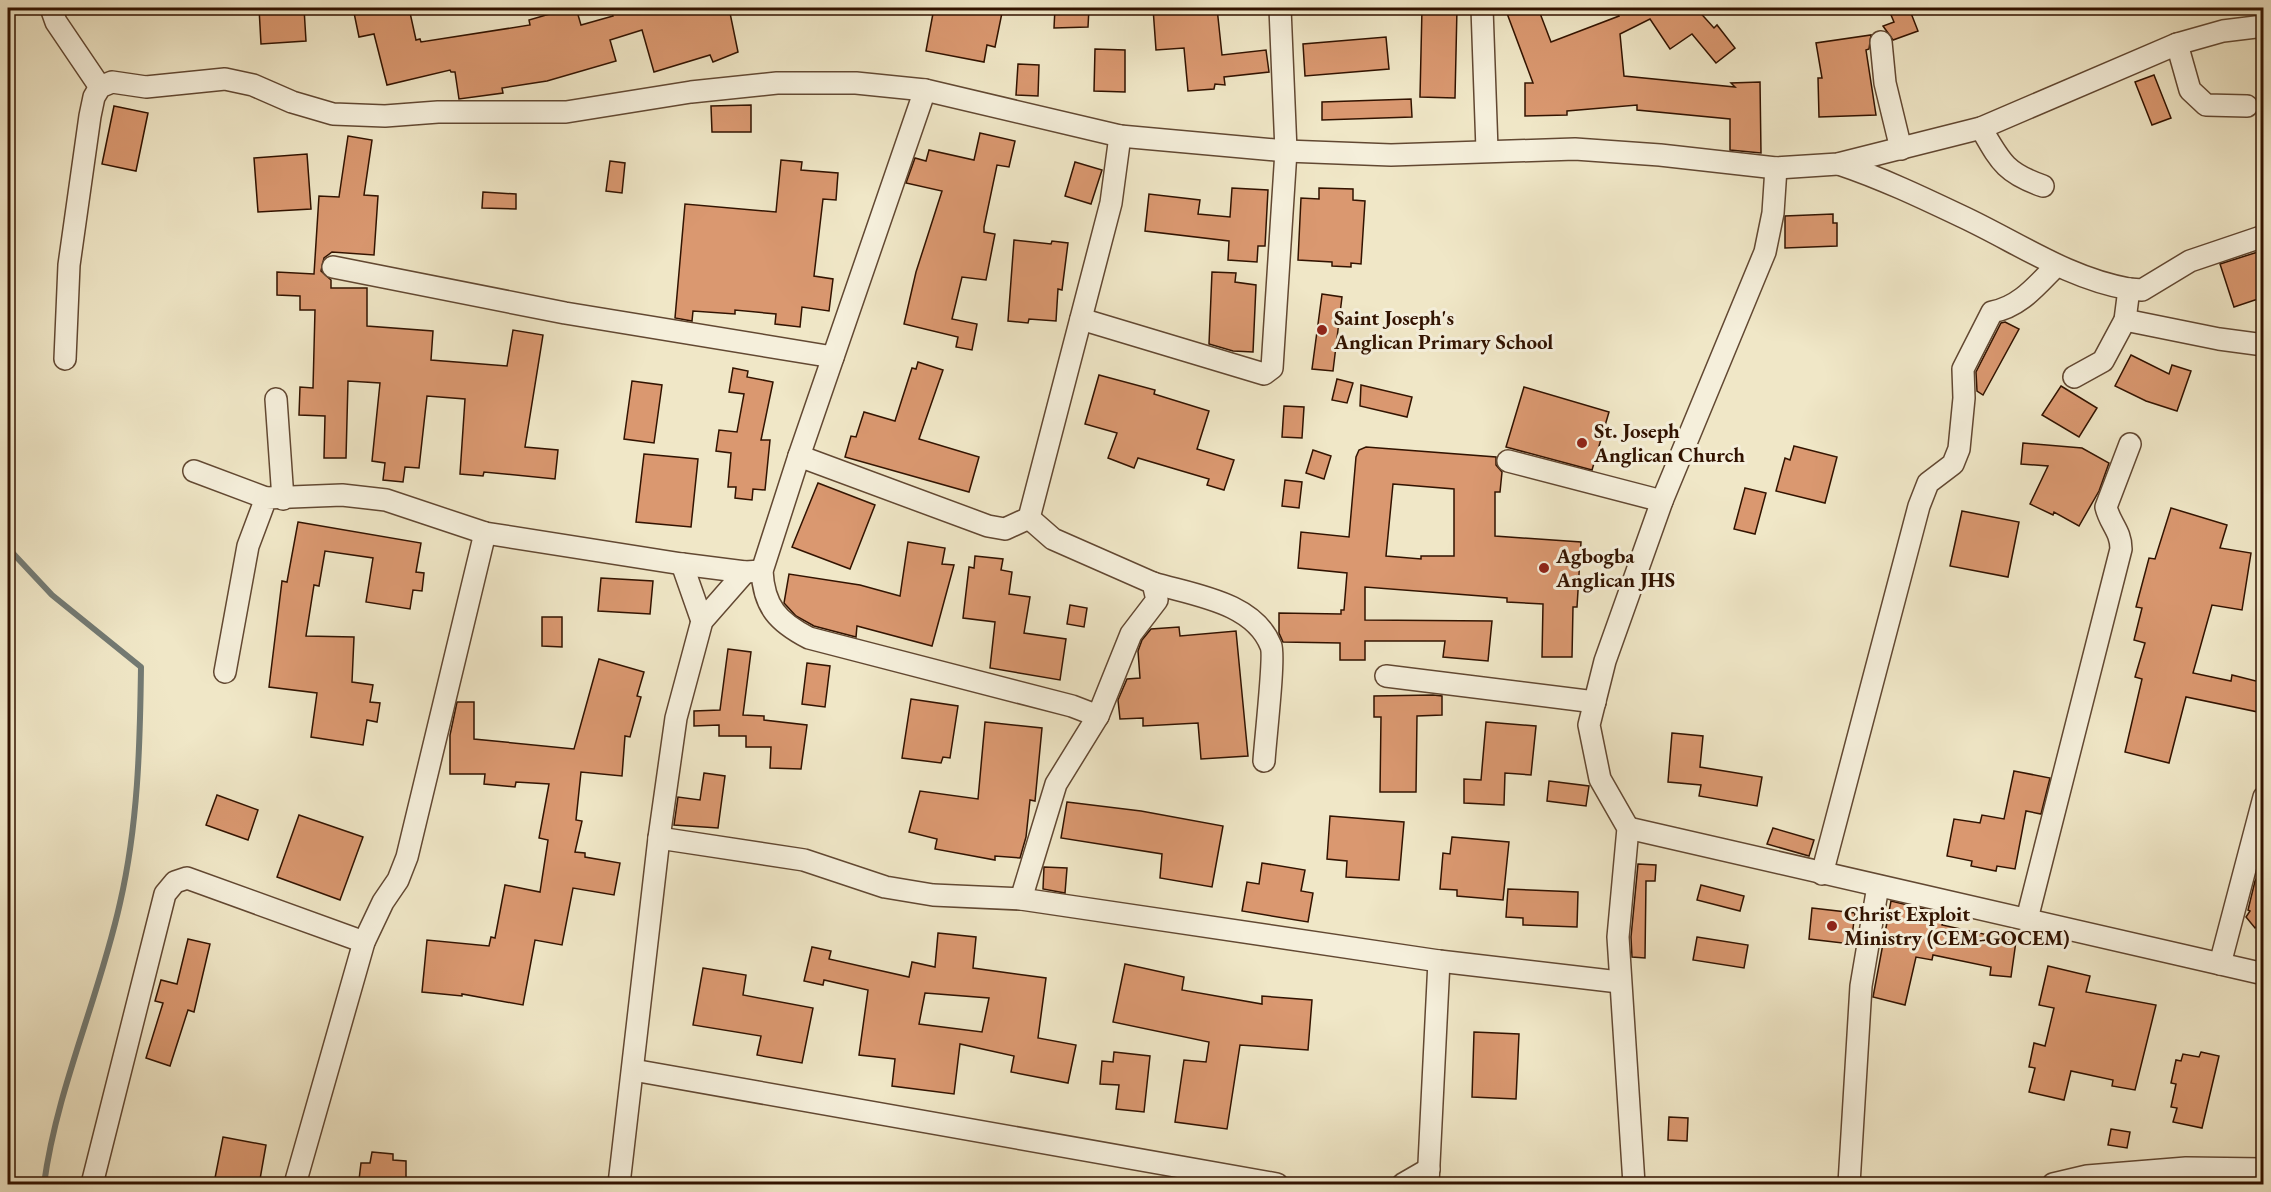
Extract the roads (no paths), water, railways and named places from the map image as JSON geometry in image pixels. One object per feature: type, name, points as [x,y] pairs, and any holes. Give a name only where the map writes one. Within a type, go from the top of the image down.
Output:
[{"type":"street","points":[[51,8],[56,22],[100,87]]},
{"type":"street","points":[[1081,319],[1264,374],[1272,368],[1286,151],[1280,8]]},
{"type":"street","points":[[1482,8],[1487,150]]},
{"type":"street","points":[[64,359],[69,265],[90,116],[94,97],[100,87],[112,82],[146,87],[225,79],[253,85],[292,102],[333,114],[385,116],[438,112],[566,112],[691,92],[777,84],[856,84],[925,90],[1120,136],[1286,151],[1392,154],[1575,149],[1660,154],[1776,168],[1838,164],[1981,128],[2177,44],[2223,31],[2264,26]]},
{"type":"street","points":[[1881,42],[1885,83],[1901,148]]},
{"type":"street","points":[[2177,44],[2190,90],[2206,105],[2247,106]]},
{"type":"street","points":[[619,1185],[659,838],[676,718],[702,621],[754,572],[799,456],[925,90]]},
{"type":"street","points":[[1981,128],[2002,165],[2027,181],[2043,186]]},
{"type":"street","points":[[1029,518],[1111,203],[1120,136]]},
{"type":"street","points":[[1838,164],[1874,176],[1961,216],[2056,266],[2113,286],[2129,289],[2142,290],[2190,261],[2264,236]]},
{"type":"street","points":[[1634,1185],[1619,982],[1618,936],[1628,828],[1600,778],[1589,725],[1605,661],[1662,501],[1765,252],[1773,213],[1776,168]]},
{"type":"street","points":[[1822,874],[1919,506],[1928,483],[1953,464],[1959,449],[1964,398],[1963,369],[1992,312],[2006,309],[2026,296],[2056,266]]},
{"type":"street","points":[[333,267],[565,314],[833,357]]},
{"type":"street","points":[[2074,376],[2103,361],[2125,320],[2129,289]]},
{"type":"street","points":[[2125,320],[2219,339],[2264,345]]},
{"type":"street","points":[[225,672],[248,546],[275,499],[276,399]]},
{"type":"street","points":[[2027,919],[2121,549],[2118,529],[2108,516],[2106,507],[2130,444]]},
{"type":"street","points":[[799,456],[987,526],[1005,529],[1029,518]]},
{"type":"street","points":[[1508,460],[1662,501]]},
{"type":"street","points":[[194,471],[275,499],[342,495],[386,500],[485,532],[682,564],[754,572]]},
{"type":"street","points":[[1029,518],[1053,539],[1153,583],[1224,604],[1258,624],[1272,648],[1264,761]]},
{"type":"street","points":[[295,1185],[364,942],[383,902],[398,880],[407,857],[485,532]]},
{"type":"street","points":[[682,564],[702,621]]},
{"type":"street","points":[[754,572],[771,609],[788,627],[809,638],[1072,706],[1098,716]]},
{"type":"street","points":[[1021,899],[1056,784],[1098,716],[1131,634],[1157,600],[1153,583]]},
{"type":"street","points":[[1386,676],[1595,702]]},
{"type":"street","points":[[2220,964],[2264,797]]},
{"type":"street","points":[[1628,828],[2264,974]]},
{"type":"street","points":[[659,838],[804,860],[885,887],[933,895],[1021,899],[1439,961],[1619,982]]},
{"type":"street","points":[[92,1185],[165,894],[175,882],[187,878],[364,942]]},
{"type":"street","points":[[1849,1185],[1861,986],[1878,886]]},
{"type":"street","points":[[1403,1185],[1429,1177],[1439,961]]},
{"type":"street","points":[[633,1070],[1277,1185]]},
{"type":"street","points":[[2053,1185],[2087,1176],[2186,1168],[2264,1169]]},
{"type":"waterway","points":[[8,548],[52,595],[141,667],[137,785],[126,874],[111,938],[58,1113],[44,1184]]},
{"type":"place","name":"Saint Joseph's Anglican Primary School","points":[[1322,330]]},
{"type":"place","name":"St. Joseph Anglican Church","points":[[1582,443]]},
{"type":"place","name":"Agbogba Anglican JHS","points":[[1544,568]]},
{"type":"place","name":"Christ Exploit Ministry (CEM-GOCEM)","points":[[1832,926]]}]
